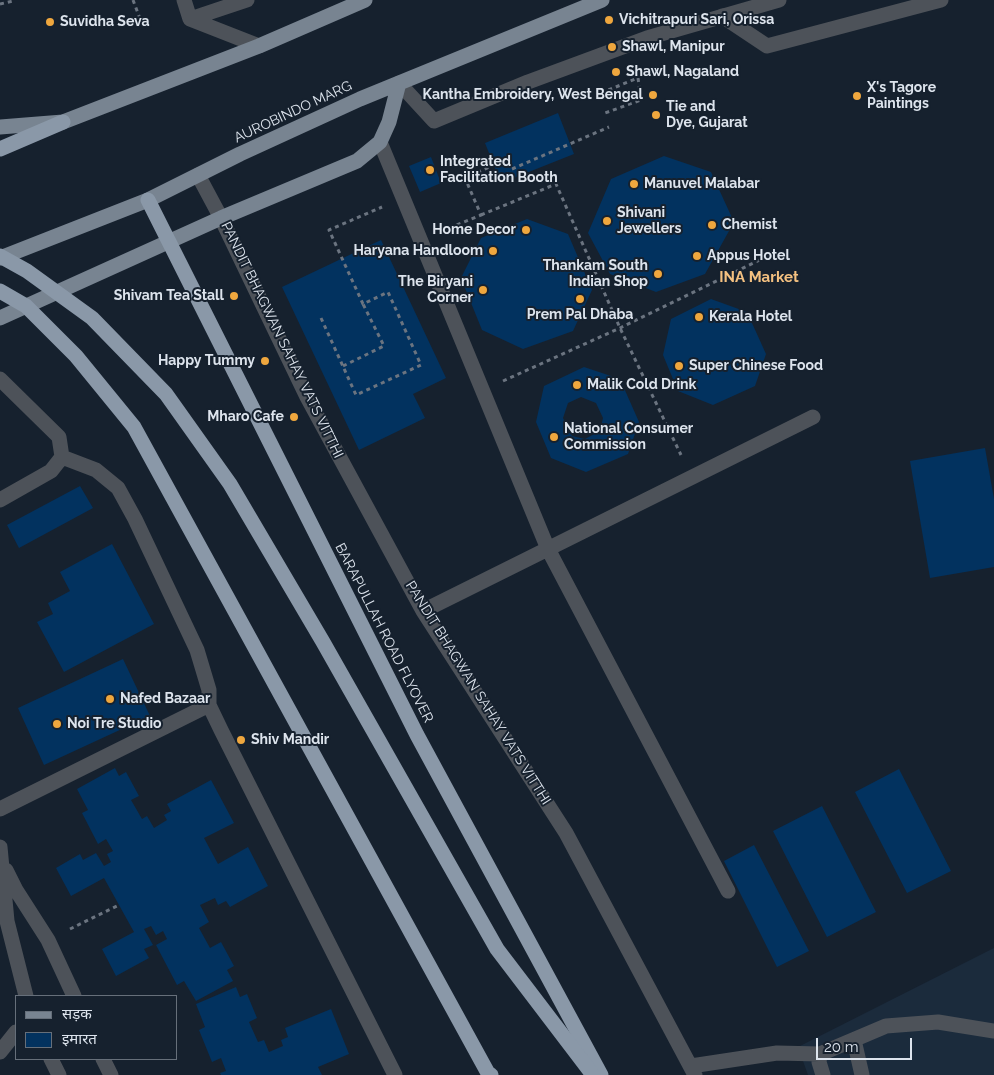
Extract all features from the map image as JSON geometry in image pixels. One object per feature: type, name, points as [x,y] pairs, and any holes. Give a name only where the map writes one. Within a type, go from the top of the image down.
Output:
[{"type":"highway","points":[[0,149],[63,122]]},
{"type":"highway","name":"BARAPULLAH ROAD FLYOVER","points":[[148,200],[417,735],[601,1075]]},
{"type":"highway","points":[[0,257],[27,270],[92,318],[166,394],[230,484],[323,642],[496,949],[592,1075]]},
{"type":"highway","points":[[0,291],[26,306],[76,356],[134,427],[488,1073],[491,1075]]},
{"type":"main road","points":[[0,127],[63,122],[259,46],[365,0]]},
{"type":"main road","name":"AUROBINDO MARG","points":[[0,257],[148,200],[240,154],[360,99],[602,0]]},
{"type":"main road","points":[[0,318],[221,218],[357,161],[380,142],[389,122],[399,83]]},
{"type":"street","points":[[184,0],[190,19]]},
{"type":"street","points":[[190,19],[247,0]]},
{"type":"street","points":[[399,83],[434,121],[528,82],[647,38],[779,0]]},
{"type":"street","points":[[722,16],[767,46],[941,0]]},
{"type":"street","points":[[190,19],[259,46]]},
{"type":"street","points":[[380,142],[548,549],[728,891]]},
{"type":"street","name":"PANDIT BHAGWAN SAHAY VATS VITTHI","points":[[198,175],[221,218],[307,397],[423,611],[566,833],[693,1070]]},
{"type":"street","points":[[0,379],[59,437],[62,457],[51,471],[0,500]]},
{"type":"street","points":[[423,611],[813,417]]},
{"type":"street","points":[[62,457],[96,470],[118,488],[135,519],[197,650],[209,690],[209,705],[394,1075]]},
{"type":"street","points":[[0,809],[209,705]]},
{"type":"street","points":[[0,847],[7,921],[26,995]]},
{"type":"street","points":[[2,864],[48,940],[74,995]]},
{"type":"street","points":[[693,1070],[777,1053],[820,1054],[886,1026],[938,1022],[994,1030]]},
{"type":"street","points":[[0,1052],[15,1033]]},
{"type":"street","points":[[854,1040],[862,1075]]},
{"type":"street","points":[[820,1054],[819,1062],[823,1075]]},
{"type":"street","points":[[52,1060],[59,1075]]},
{"type":"street","points":[[104,1060],[111,1075]]},
{"type":"path","points":[[0,4],[14,0]]},
{"type":"path","points":[[133,0],[142,24]]},
{"type":"path","points":[[601,93],[638,78],[641,100],[605,113]]},
{"type":"path","points":[[512,169],[609,127]]},
{"type":"path","points":[[481,215],[465,178],[494,165]]},
{"type":"path","points":[[420,240],[556,184],[620,328],[692,477]]},
{"type":"path","points":[[342,366],[384,346],[329,230],[403,197]]},
{"type":"path","points":[[482,391],[620,328],[774,254]]},
{"type":"path","points":[[321,318],[356,395],[421,365],[388,292],[364,304]]},
{"type":"path","points":[[48,940],[119,905]]},
{"type":"shaded area","points":[[994,948],[994,1075],[808,1075],[798,1047]]},
{"type":"building","points":[[558,113],[574,154],[501,183],[485,143]]},
{"type":"building","points":[[664,156],[711,172],[734,222],[705,274],[656,292],[610,274],[588,233],[611,179]]},
{"type":"building","points":[[431,157],[441,183],[420,192],[409,166]]},
{"type":"building","points":[[527,219],[568,234],[592,290],[573,331],[523,349],[482,330],[461,278],[481,238]]},
{"type":"building","points":[[381,240],[446,378],[413,394],[425,418],[359,450],[282,287]]},
{"type":"building","points":[[711,299],[747,312],[766,354],[755,386],[713,405],[678,391],[663,355],[671,319]]},
{"type":"building","points":[[584,367],[620,379],[639,422],[628,454],[586,472],[551,458],[536,422],[544,386]],"holes":[[[581,397],[596,403],[603,418],[600,431],[585,439],[572,436],[563,418],[568,403]]]},
{"type":"building","points":[[985,448],[994,499],[994,567],[930,578],[910,461]]},
{"type":"building","points":[[80,486],[93,508],[19,548],[7,525]]},
{"type":"building","points":[[112,544],[154,624],[64,672],[37,622],[53,614],[48,603],[70,591],[60,572]]},
{"type":"building","points":[[123,659],[150,716],[44,765],[18,708]]},
{"type":"building","points":[[115,768],[119,776],[126,772],[139,796],[131,800],[142,819],[147,816],[154,828],[167,820],[164,815],[171,811],[167,804],[211,780],[234,823],[204,838],[218,864],[248,847],[268,886],[230,907],[226,901],[218,905],[215,898],[200,905],[209,922],[199,928],[210,948],[221,942],[234,966],[227,970],[233,981],[196,1001],[184,981],[177,985],[156,945],[167,939],[163,931],[156,935],[151,926],[144,929],[153,945],[144,949],[149,958],[116,976],[102,949],[134,932],[104,878],[71,896],[56,868],[80,854],[83,860],[96,853],[104,866],[111,862],[107,854],[113,851],[106,839],[98,844],[82,813],[88,810],[77,789]]},
{"type":"building","points":[[899,769],[951,871],[907,893],[855,792]]},
{"type":"building","points":[[822,806],[876,912],[827,937],[773,831]]},
{"type":"building","points":[[754,845],[809,951],[777,967],[724,861]]},
{"type":"building","points":[[236,987],[240,997],[247,994],[257,1018],[249,1022],[258,1042],[264,1040],[269,1052],[283,1046],[281,1040],[288,1037],[285,1028],[331,1009],[349,1054],[318,1067],[322,1075],[221,1075],[220,1073],[226,1071],[221,1058],[212,1062],[199,1030],[205,1027],[196,1004]]},
{"type":"place","name":"Vichitrapuri Sari, Orissa","points":[[609,20]]},
{"type":"place","name":"Suvidha Seva","points":[[50,22]]},
{"type":"place","name":"Shawl, Manipur","points":[[612,47]]},
{"type":"place","name":"Shawl, Nagaland","points":[[616,72]]},
{"type":"place","name":"Kantha Embroidery, West Bengal","points":[[653,95]]},
{"type":"place","name":"X's Tagore Paintings","points":[[857,96]]},
{"type":"place","name":"Tie and Dye, Gujarat","points":[[656,115]]},
{"type":"place","name":"Integrated Facilitation Booth","points":[[430,170]]},
{"type":"place","name":"Manuvel Malabar","points":[[634,184]]},
{"type":"place","name":"Shivani Jewellers","points":[[607,221]]},
{"type":"place","name":"Chemist","points":[[712,225]]},
{"type":"place","name":"Home Decor","points":[[526,230]]},
{"type":"place","name":"Haryana Handloom","points":[[493,251]]},
{"type":"place","name":"Appus Hotel","points":[[697,256]]},
{"type":"place","name":"Thankam South Indian Shop","points":[[658,274]]},
{"type":"place","name":"The Biryani Corner","points":[[483,290]]},
{"type":"place","name":"Shivam Tea Stall","points":[[234,296]]},
{"type":"place","name":"Prem Pal Dhaba","points":[[580,299]]},
{"type":"place","name":"Kerala Hotel","points":[[699,317]]},
{"type":"place","name":"Happy Tummy","points":[[265,361]]},
{"type":"place","name":"Super Chinese Food","points":[[679,366]]},
{"type":"place","name":"Malik Cold Drink","points":[[577,385]]},
{"type":"place","name":"Mharo Cafe","points":[[294,417]]},
{"type":"place","name":"National Consumer Commission","points":[[554,437]]},
{"type":"place","name":"Nafed Bazaar","points":[[110,699]]},
{"type":"place","name":"Noi Tre Studio","points":[[57,724]]},
{"type":"place","name":"Shiv Mandir","points":[[241,740]]},
{"type":"district","name":"INA Market","points":[[759,277]]}]
